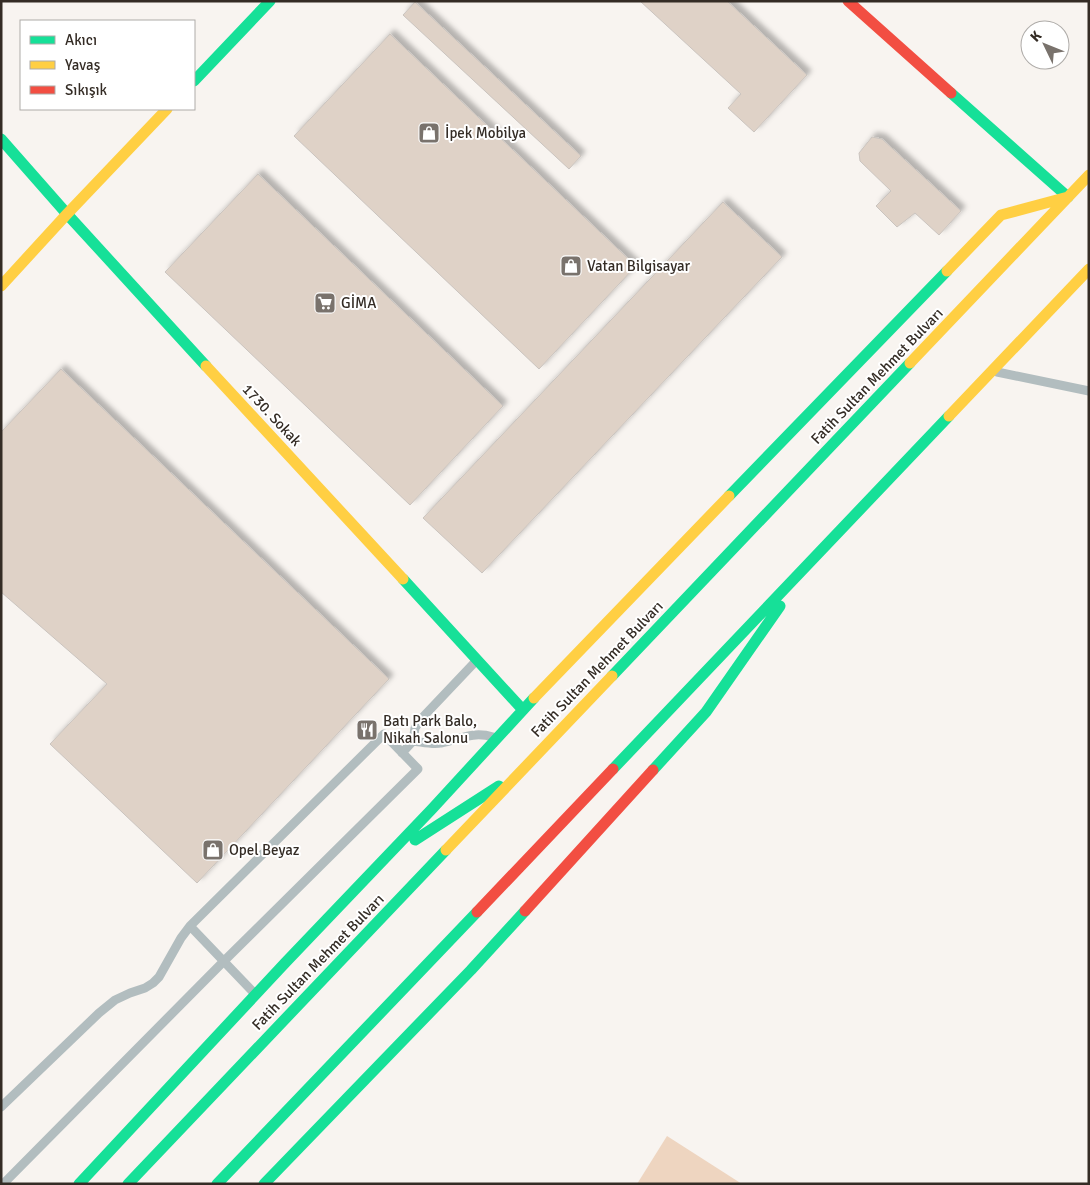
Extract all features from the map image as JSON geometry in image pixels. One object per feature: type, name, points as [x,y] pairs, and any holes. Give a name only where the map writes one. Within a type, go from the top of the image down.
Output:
[{"type":"main road","points":[[195,80],[270,1]]},
{"type":"main road","points":[[848,1],[1068,197]]},
{"type":"main road","points":[[1,286],[66,214],[166,110]]},
{"type":"main road","name":"1730. Sokak","points":[[1,139],[66,214],[523,710]]},
{"type":"main road","name":"Fatih Sultan Mehmet Bulvarı","points":[[128,1184],[1089,175]]},
{"type":"main road","points":[[79,1184],[523,710],[1001,214],[1068,197]]},
{"type":"main road","points":[[217,1184],[1089,269]]},
{"type":"main road","points":[[264,1184],[471,970],[706,712],[814,557]]},
{"type":"main road","points":[[381,862],[520,772]]},
{"type":"lane","points":[[992,371],[1089,391]]},
{"type":"lane","points":[[402,753],[413,741],[415,728],[422,718],[477,660]]},
{"type":"lane","points":[[1,1107],[99,1013],[115,1000],[153,983],[159,977],[190,926],[384,734],[418,769],[3,1184]]},
{"type":"lane","points":[[413,741],[439,744],[479,734],[497,738]]},
{"type":"lane","points":[[190,926],[256,994]]},
{"type":"shaded area","points":[[667,1136],[742,1184],[637,1184]]},
{"type":"building","points":[[640,1],[727,1],[807,75],[754,132],[728,108],[741,94]]},
{"type":"building","points":[[415,2],[581,156],[569,169],[403,15]]},
{"type":"building","points":[[390,34],[636,266],[539,369],[294,136]]},
{"type":"building","points":[[872,137],[882,139],[961,211],[939,235],[915,213],[897,227],[876,206],[891,191],[860,161],[859,153]]},
{"type":"building","points":[[258,174],[503,406],[410,505],[165,272]]},
{"type":"building","points":[[723,202],[782,257],[482,573],[423,518]]},
{"type":"building","points":[[61,369],[389,679],[197,883],[50,744],[107,684],[1,592],[1,432]]},
{"type":"traffic: fast","points":[[195,80],[270,1]]},
{"type":"traffic: fast","points":[[951,93],[1068,197]]},
{"type":"traffic: fast","points":[[1,139],[206,366]]},
{"type":"traffic: fast","points":[[729,496],[947,271]]},
{"type":"traffic: fast","points":[[612,676],[910,363]]},
{"type":"traffic: fast","points":[[613,769],[949,416]]},
{"type":"traffic: fast","points":[[403,579],[523,710]]},
{"type":"traffic: fast","points":[[653,770],[706,712],[780,606]]},
{"type":"traffic: fast","points":[[79,1184],[534,698]]},
{"type":"traffic: fast","points":[[415,840],[499,786]]},
{"type":"traffic: fast","points":[[128,1184],[446,850]]},
{"type":"traffic: fast","points":[[264,1184],[471,970],[525,911]]},
{"type":"traffic: fast","points":[[217,1184],[477,912]]},
{"type":"traffic: slow","points":[[1,286],[166,110]]},
{"type":"traffic: slow","points":[[910,363],[1089,175]]},
{"type":"traffic: slow","points":[[947,271],[1001,215],[1068,197]]},
{"type":"traffic: slow","points":[[949,416],[1089,269]]},
{"type":"traffic: slow","points":[[206,366],[403,579]]},
{"type":"traffic: slow","points":[[534,698],[729,496]]},
{"type":"traffic: slow","points":[[446,850],[612,676]]},
{"type":"traffic: jam","points":[[848,1],[951,93]]},
{"type":"traffic: jam","points":[[477,912],[613,769]]},
{"type":"traffic: jam","points":[[525,911],[653,770]]},
{"type":"place","name":"İpek Mobilya","points":[[429,133]]},
{"type":"place","name":"Vatan Bilgisayar","points":[[571,266]]},
{"type":"place","name":"GİMA","points":[[325,303]]},
{"type":"place","name":"Batı Park Balo, Nikah Salonu","points":[[367,730]]},
{"type":"place","name":"Opel Beyaz","points":[[213,850]]}]
